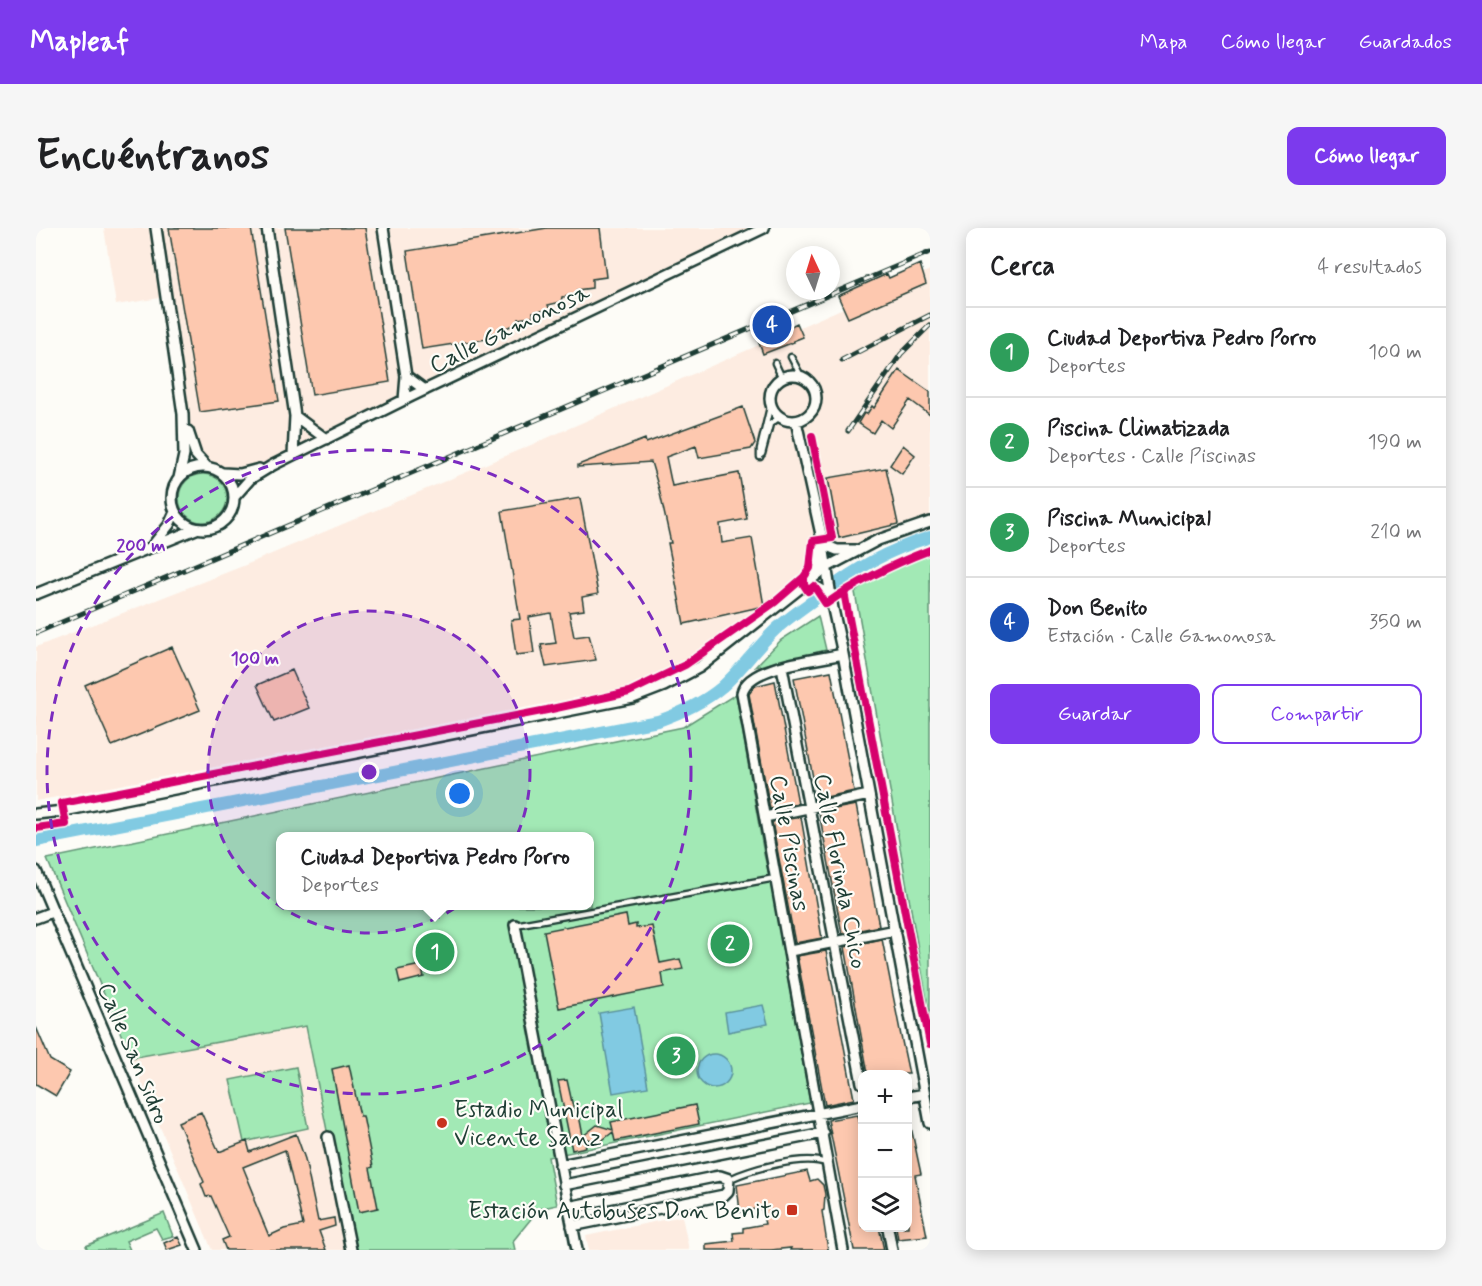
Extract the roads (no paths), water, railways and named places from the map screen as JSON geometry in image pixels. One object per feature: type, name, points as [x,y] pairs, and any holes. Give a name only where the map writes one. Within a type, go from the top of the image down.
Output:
[{"type":"street","points":[[156,228],[183,414],[184,455],[179,478],[172,494],[175,512],[187,525],[196,529]]},
{"type":"street","points":[[267,228],[295,416],[293,455]]},
{"type":"street","points":[[383,228],[406,376],[404,400]]},
{"type":"street","name":"Calle Gamonosa","points":[[235,496],[250,479],[273,465],[424,390],[764,228]]},
{"type":"street","points":[[406,376],[424,390]]},
{"type":"street","points":[[787,376],[801,376],[815,389],[817,398],[815,406],[811,413],[796,421],[780,417],[774,411],[771,403],[773,386],[787,376]]},
{"type":"street","points":[[36,594],[196,529],[215,528],[224,523],[234,506],[233,488],[222,473],[207,467],[196,455],[183,414]]},
{"type":"street","points":[[295,416],[326,439]]},
{"type":"street","points":[[796,421],[822,544],[824,573],[843,654],[930,1123]]},
{"type":"street","name":"Calle Gamonosa","points":[[222,473],[240,474],[273,465]]},
{"type":"street","points":[[179,478],[192,469],[207,467]]},
{"type":"street","points":[[152,547],[169,525],[175,512]]},
{"type":"street","points":[[36,814],[57,812],[633,698],[664,686],[700,667],[858,550],[878,540],[930,522]]},
{"type":"street","points":[[822,544],[837,550],[858,550]]},
{"type":"street","points":[[812,584],[831,602]]},
{"type":"street","name":"Calle Piscinas","points":[[843,654],[764,671],[752,677],[744,685],[742,693],[820,1113],[843,1250]]},
{"type":"street","name":"Calle Florinda Chico","points":[[782,667],[859,1070]]},
{"type":"street","points":[[765,817],[869,795]]},
{"type":"street","points":[[36,807],[57,812]]},
{"type":"street","name":"Calle San sidro","points":[[36,871],[197,1250]]},
{"type":"street","points":[[36,918],[52,912]]},
{"type":"street","points":[[515,925],[577,1250]]},
{"type":"street","points":[[790,951],[895,930]]},
{"type":"street","points":[[912,1096],[925,1094]]},
{"type":"street","points":[[560,1166],[858,1106]]},
{"type":"street","points":[[564,1185],[823,1132]]},
{"type":"street","points":[[328,1137],[351,1250]]},
{"type":"street","points":[[568,1207],[714,1177],[729,1179],[728,1191],[724,1194],[572,1226]]},
{"type":"street","points":[[889,1232],[892,1250]]},
{"type":"lane","points":[[791,357],[801,376]]},
{"type":"lane","points":[[775,363],[782,378]]},
{"type":"lane","points":[[771,403],[760,457],[770,424],[780,417]]},
{"type":"lane","points":[[515,925],[770,879]]},
{"type":"lane","points":[[729,1179],[751,1171],[805,1160],[815,1159],[829,1164]]},
{"type":"water","points":[[763,1005],[768,1024],[728,1032],[725,1012]]},
{"type":"water","points":[[634,1007],[648,1087],[613,1093],[599,1013]]},
{"type":"water","points":[[714,1054],[726,1059],[731,1071],[726,1083],[714,1088],[702,1083],[697,1071],[702,1059]]},
{"type":"waterway","points":[[36,841],[658,721],[692,707],[715,693],[780,625],[848,576],[886,554],[930,537]]},
{"type":"railway","points":[[36,633],[930,252]]},
{"type":"railway","points":[[842,360],[930,315]]},
{"type":"railway","points":[[848,431],[901,354],[930,325]]},
{"type":"place","name":"Don Benito","points":[[772,325]]},
{"type":"place","name":"Piscina Climatizada","points":[[730,944]]},
{"type":"place","name":"Ciudad Deportiva Pedro Porro","points":[[435,952]]},
{"type":"place","name":"Piscina Municipal","points":[[676,1056]]},
{"type":"place","name":"Estadio Municipal Vicente Sanz","points":[[442,1123]]},
{"type":"place","name":"Estación Autobuses Don Benito","points":[[792,1210]]}]
